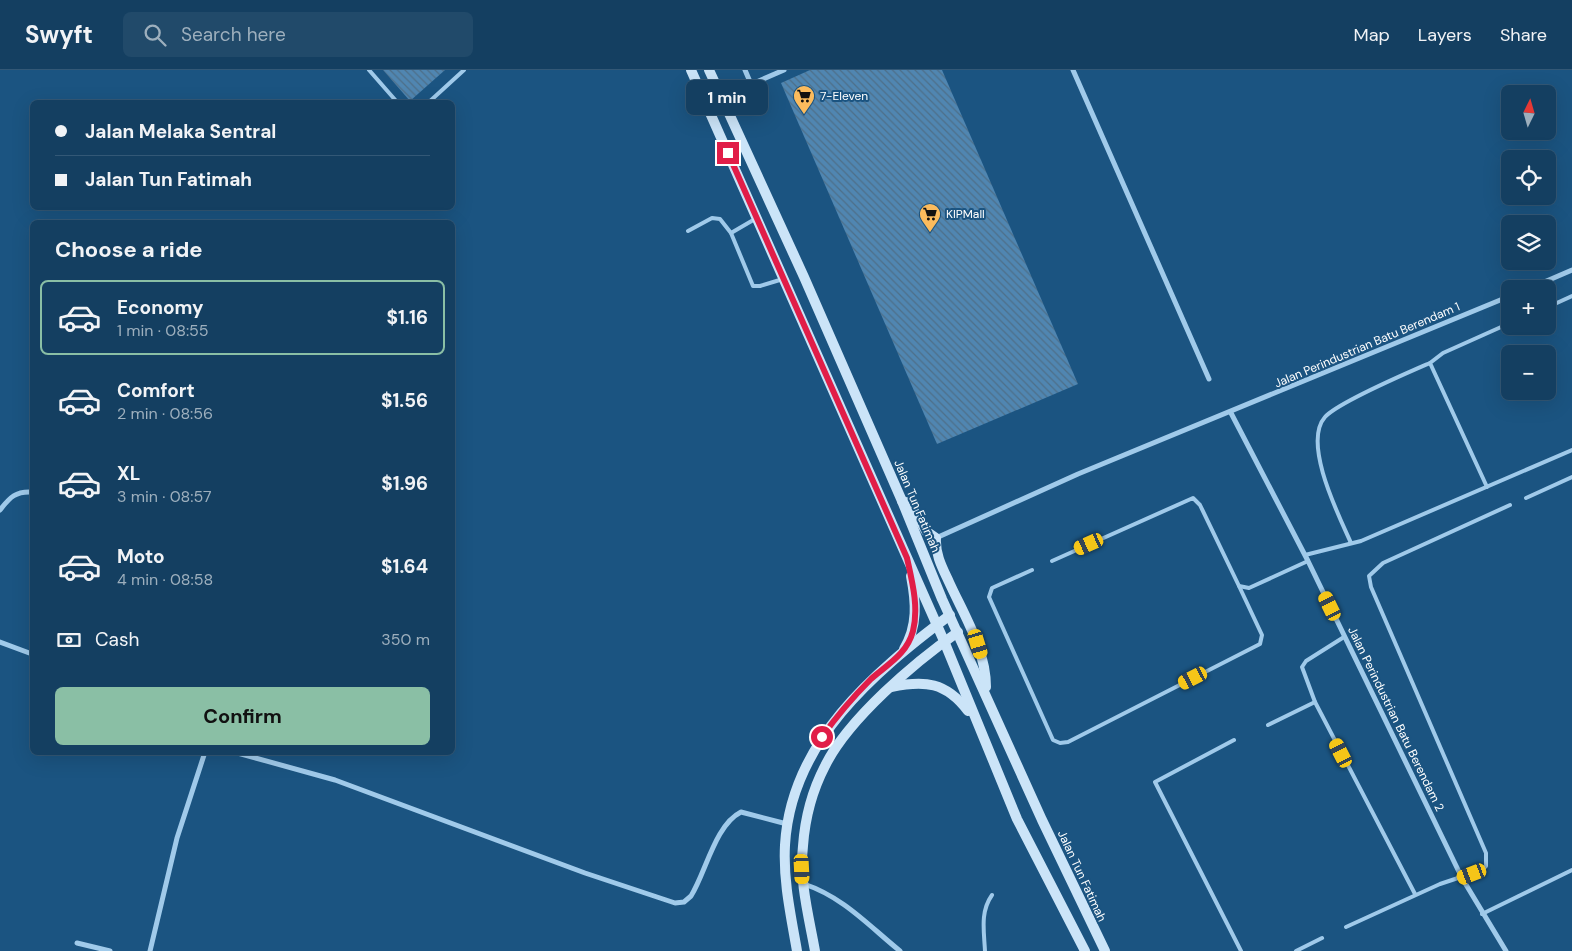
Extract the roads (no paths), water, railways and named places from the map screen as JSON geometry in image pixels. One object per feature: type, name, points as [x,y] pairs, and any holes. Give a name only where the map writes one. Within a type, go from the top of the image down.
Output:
[{"type":"main road","points":[[691,70],[937,624],[1017,819],[1085,951]]},
{"type":"main road","name":"Jalan Tun Fatimah","points":[[709,70],[804,277],[902,500],[950,615],[1042,820],[1105,951]]},
{"type":"main road","points":[[902,500],[909,502],[926,531],[936,538],[937,555],[978,644],[985,672],[986,693]]},
{"type":"main road","points":[[901,655],[913,630],[915,617],[913,586],[907,558]]},
{"type":"main road","points":[[797,951],[786,884],[787,824],[794,793],[822,737],[835,718],[865,686],[950,615]]},
{"type":"main road","points":[[815,951],[803,884],[802,847],[806,819],[817,782],[826,764],[842,741],[890,688],[944,641],[958,632]]},
{"type":"main road","points":[[890,688],[924,683],[938,686],[961,702],[975,720]]},
{"type":"street","points":[[745,70],[751,84]]},
{"type":"street","points":[[721,98],[784,70]]},
{"type":"street","points":[[1073,70],[1209,378]]},
{"type":"street","points":[[1549,280],[1572,270]]},
{"type":"street","name":"Jalan Perindustrian Batu Berendam 1","points":[[936,538],[1078,474],[1501,300]]},
{"type":"street","name":"Jalan Perindustrian Batu Berendam 2","points":[[1231,412],[1308,561],[1462,878],[1506,951]]},
{"type":"street","points":[[0,510],[10,497],[20,491],[30,492]]},
{"type":"street","points":[[0,642],[30,653]]},
{"type":"street","points":[[150,951],[177,838],[204,755]]},
{"type":"street","points":[[245,755],[335,780],[585,873],[675,903],[684,902],[691,896],[717,842],[732,817],[741,812],[787,824]]},
{"type":"street","points":[[803,884],[825,891],[840,901],[900,951]]},
{"type":"street","points":[[77,943],[110,951]]},
{"type":"lane","points":[[369,70],[395,100]]},
{"type":"lane","points":[[431,100],[464,70]]},
{"type":"lane","points":[[688,231],[712,218],[720,219],[731,233],[753,286],[760,286],[785,278]]},
{"type":"lane","points":[[731,233],[757,218]]},
{"type":"lane","points":[[1556,303],[1572,296]]},
{"type":"lane","points":[[1350,543],[1326,483],[1317,444],[1320,424],[1326,416],[1350,401],[1430,363],[1443,353],[1501,328]]},
{"type":"lane","points":[[1430,363],[1487,487]]},
{"type":"lane","points":[[1305,555],[1361,541],[1572,450]]},
{"type":"lane","points":[[1526,498],[1572,477]]},
{"type":"lane","points":[[1032,570],[992,588],[989,596],[1053,740],[1060,743],[1068,742],[1260,644],[1262,635],[1200,505],[1193,498],[1052,561]]},
{"type":"lane","points":[[1346,927],[1415,894],[1462,878],[1482,870],[1486,866],[1486,853],[1371,587],[1369,576],[1383,563],[1510,505]]},
{"type":"lane","points":[[1238,586],[1249,588],[1308,561]]},
{"type":"lane","points":[[1344,636],[1306,660],[1302,667],[1315,702],[1415,894]]},
{"type":"lane","points":[[1268,725],[1315,702]]},
{"type":"lane","points":[[1234,740],[1155,782],[1241,951]]},
{"type":"lane","points":[[1482,914],[1572,870]]},
{"type":"lane","points":[[985,951],[984,913],[986,903],[992,895]]},
{"type":"lane","points":[[1296,951],[1322,938]]},
{"type":"place","name":"7-Eleven","points":[[804,115]]},
{"type":"place","name":"KIPMall","points":[[930,233]]}]
